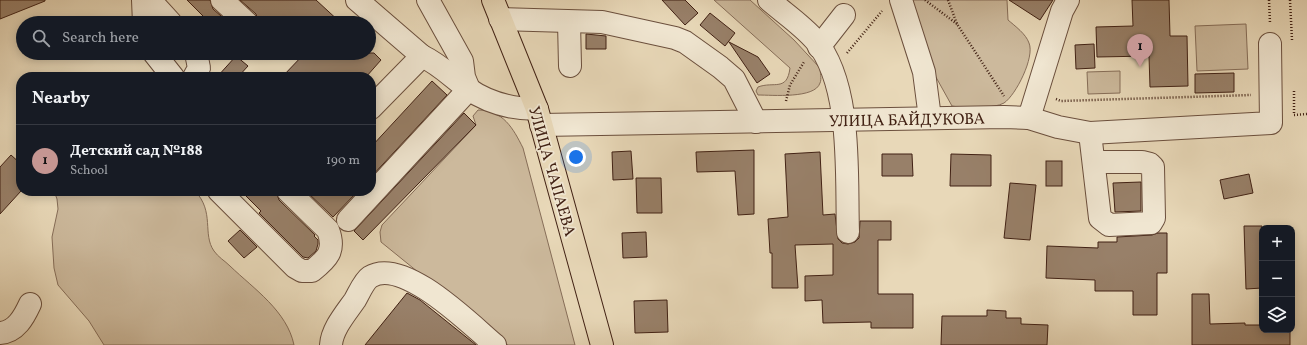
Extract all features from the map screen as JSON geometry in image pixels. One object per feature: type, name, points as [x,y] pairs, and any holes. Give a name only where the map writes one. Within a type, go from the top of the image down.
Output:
[{"type":"main road","name":"УЛИЦА ЧАПАЕВА","points":[[496,9],[539,117],[602,345]]},
{"type":"street","points":[[143,0],[144,16]]},
{"type":"street","points":[[150,0],[165,16]]},
{"type":"street","points":[[222,0],[239,16]]},
{"type":"street","name":"УЛИЦА БАЙДУКОВА","points":[[357,0],[376,16]]},
{"type":"street","points":[[376,190],[469,89],[464,77],[462,61],[428,0]]},
{"type":"street","points":[[769,0],[817,43],[832,70],[851,119],[848,232]]},
{"type":"street","points":[[1032,105],[1062,11],[1068,0]]},
{"type":"street","points":[[893,4],[924,72],[930,118]]},
{"type":"street","points":[[496,9],[569,22],[602,22],[664,35],[686,42],[734,79],[756,122]]},
{"type":"street","points":[[817,43],[844,15]]},
{"type":"street","name":"УЛИЦА БАЙДУКОВА","points":[[376,16],[422,56],[434,62],[469,89],[497,104],[518,109],[539,117],[756,122],[930,118],[1032,105],[1058,127],[1090,133],[1271,123],[1271,94]]},
{"type":"street","points":[[569,22],[570,66]]},
{"type":"street","points":[[1270,44],[1271,94]]},
{"type":"street","points":[[376,103],[422,56]]},
{"type":"street","points":[[160,60],[169,72]]},
{"type":"street","points":[[197,60],[199,68],[197,72]]},
{"type":"street","points":[[1090,133],[1094,162]]},
{"type":"street","points":[[224,196],[295,267],[302,271],[312,271],[329,254],[331,239],[328,230],[293,196]]},
{"type":"street","points":[[348,220],[370,196]]},
{"type":"street","points":[[331,345],[331,338],[339,323],[370,277],[384,272],[411,280],[430,290],[495,345]]},
{"type":"street","points":[[0,333],[4,333],[20,323],[30,304]]},
{"type":"path","points":[[925,0],[957,24]]},
{"type":"path","points":[[948,0],[957,24],[1004,96],[1032,105],[1061,101],[1271,94]]},
{"type":"path","points":[[832,70],[893,4]]},
{"type":"path","points":[[784,121],[785,105],[790,85],[817,43]]},
{"type":"path","points":[[1294,114],[1307,114]]},
{"type":"shaded area","points":[[714,0],[750,0],[794,40],[820,68],[821,81],[816,88],[810,92],[802,94],[758,95],[756,91],[758,87],[783,83],[786,80],[790,68]]},
{"type":"shaded area","points":[[908,0],[1007,0],[1008,20],[1025,36],[1029,43],[1030,49],[1027,66],[1019,84],[1009,99],[999,105],[986,107],[970,108],[952,106],[932,70]]},
{"type":"shaded area","points":[[1246,24],[1248,69],[1197,71],[1195,26]]},
{"type":"shaded area","points":[[1120,71],[1120,93],[1088,94],[1087,72]]},
{"type":"shaded area","points":[[478,110],[494,113],[501,117],[511,127],[523,148],[575,345],[508,345],[381,242],[380,232],[382,225],[476,125],[473,116]]},
{"type":"shaded area","points":[[56,196],[199,196],[205,207],[209,237],[214,251],[259,292],[277,311],[290,333],[294,345],[104,345],[89,321],[58,285],[54,268],[52,237],[58,209]]},
{"type":"building","points":[[0,0],[45,0],[45,1],[0,19]]},
{"type":"building","points":[[187,0],[210,0],[213,9],[221,16],[203,16]]},
{"type":"building","points":[[240,0],[316,0],[333,16],[257,16]]},
{"type":"building","points":[[662,0],[685,0],[698,13],[685,25]]},
{"type":"building","points":[[1009,0],[1053,0],[1040,20]]},
{"type":"building","points":[[1132,0],[1169,0],[1170,36],[1187,36],[1188,86],[1150,87],[1149,56],[1097,57],[1096,27],[1133,26]]},
{"type":"building","points":[[710,13],[735,33],[725,46],[700,25]]},
{"type":"building","points":[[586,34],[606,36],[606,49],[586,49]]},
{"type":"building","points":[[729,42],[758,57],[770,74],[757,83]]},
{"type":"building","points":[[1094,44],[1095,68],[1076,69],[1075,45]]},
{"type":"building","points":[[376,55],[381,60],[370,72],[287,72],[298,60],[376,60]]},
{"type":"building","points":[[232,60],[241,60],[248,66],[243,72],[222,72]]},
{"type":"building","points":[[1234,73],[1234,92],[1195,93],[1195,74]]},
{"type":"building","points":[[432,81],[447,95],[376,172],[376,142]]},
{"type":"building","points":[[464,113],[476,125],[363,240],[354,231]]},
{"type":"building","points":[[754,150],[754,214],[738,215],[735,171],[697,172],[696,152]]},
{"type":"building","points":[[631,151],[633,179],[613,180],[612,152]]},
{"type":"building","points":[[820,152],[823,215],[835,214],[838,239],[842,243],[848,244],[855,242],[859,238],[860,221],[891,221],[891,240],[878,240],[878,294],[913,294],[913,328],[871,328],[871,322],[823,323],[822,300],[805,301],[805,276],[833,275],[833,244],[795,245],[798,288],[772,288],[772,253],[770,253],[768,219],[788,217],[785,154]]},
{"type":"building","points":[[882,154],[912,154],[913,176],[882,176]]},
{"type":"building","points":[[951,154],[991,155],[991,186],[950,186]]},
{"type":"building","points":[[11,155],[16,160],[16,196],[0,214],[0,167]]},
{"type":"building","points":[[1046,161],[1062,161],[1062,186],[1046,186]]},
{"type":"building","points":[[1249,174],[1253,193],[1224,199],[1220,180]]},
{"type":"building","points":[[636,178],[661,178],[662,213],[637,213]]},
{"type":"building","points":[[1141,182],[1141,211],[1115,212],[1113,183]]},
{"type":"building","points":[[1010,183],[1036,185],[1030,240],[1004,238]]},
{"type":"building","points":[[246,196],[278,196],[279,200],[315,235],[314,236],[318,240],[316,251],[308,258],[303,257],[259,213],[261,211]]},
{"type":"building","points":[[311,196],[353,196],[333,217]]},
{"type":"building","points":[[1244,226],[1259,226],[1259,288],[1246,289]]},
{"type":"building","points":[[240,230],[257,247],[244,258],[228,241]]},
{"type":"building","points":[[646,232],[647,257],[623,258],[622,233]]},
{"type":"building","points":[[1167,233],[1167,273],[1157,273],[1157,315],[1133,315],[1133,291],[1095,291],[1095,280],[1046,278],[1047,246],[1098,248],[1098,242],[1117,242],[1117,237],[1152,235]]},
{"type":"building","points":[[407,293],[420,300],[476,345],[365,345]]},
{"type":"building","points":[[1192,294],[1209,294],[1210,324],[1245,323],[1245,325],[1259,325],[1259,333],[1290,333],[1290,345],[1192,345]]},
{"type":"building","points":[[667,300],[668,332],[635,333],[634,301]]},
{"type":"building","points":[[987,310],[1006,311],[1006,318],[1021,318],[1021,324],[1048,325],[1047,345],[941,345],[942,316],[987,316]]},
{"type":"place","name":"Детский сад №188","points":[[1140,67]]}]
